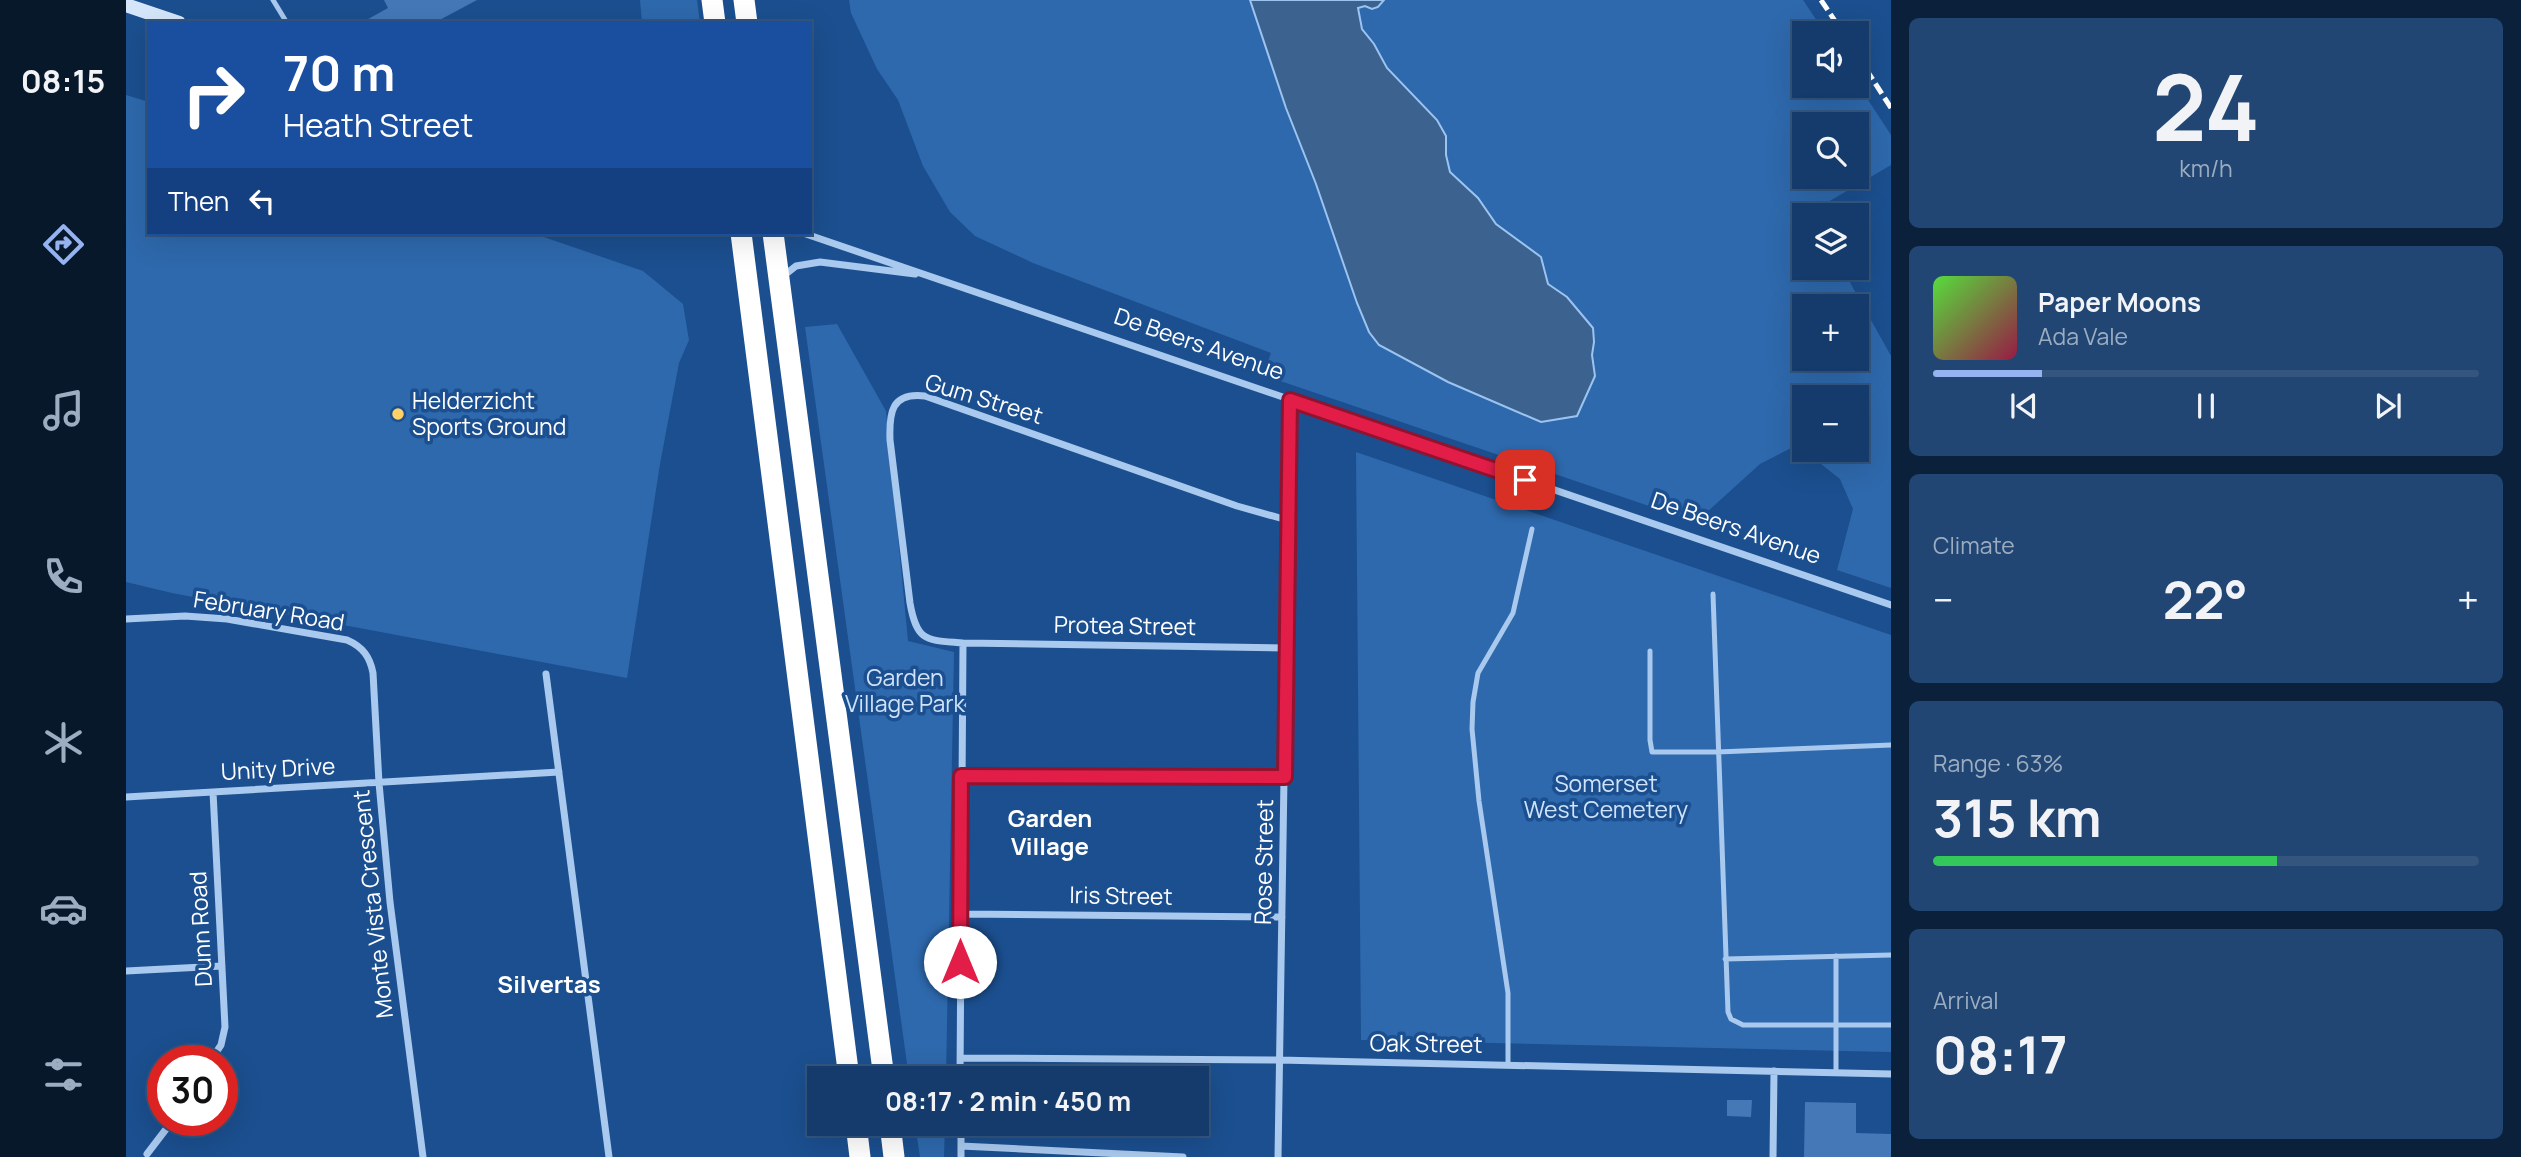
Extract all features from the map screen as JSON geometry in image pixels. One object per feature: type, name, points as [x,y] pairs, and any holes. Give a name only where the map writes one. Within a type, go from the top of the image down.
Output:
[{"type":"highway","points":[[712,0],[715,21]]},
{"type":"highway","points":[[744,0],[747,21]]},
{"type":"highway","points":[[741,235],[847,1066]]},
{"type":"highway","points":[[773,235],[882,1066]]},
{"type":"highway","points":[[857,1136],[860,1157]]},
{"type":"highway","points":[[891,1136],[894,1157]]},
{"type":"street","points":[[132,4],[174,21]]},
{"type":"street","name":"De Beers Avenue","points":[[809,235],[1891,605]]},
{"type":"street","name":"De Beers Avenue","points":[[779,280],[796,267],[820,262],[930,275]]},
{"type":"street","name":"Gum Street","points":[[963,643],[928,639],[918,632],[913,623],[889,416],[897,402],[914,394],[933,398],[1237,506],[1287,520]]},
{"type":"street","name":"Rose Street","points":[[1278,1157],[1290,400]]},
{"type":"street","name":"February Road","points":[[126,619],[185,616],[227,619],[347,640],[362,649]]},
{"type":"street","points":[[960,1066],[963,643]]},
{"type":"street","name":"Protea Street","points":[[963,643],[1286,648]]},
{"type":"street","name":"Monte Vista Crescent","points":[[362,649],[373,673],[379,783],[390,902],[423,1157]]},
{"type":"street","points":[[547,674],[609,1157]]},
{"type":"street","name":"Unity Drive","points":[[126,797],[559,772]]},
{"type":"street","points":[[961,776],[1285,777]]},
{"type":"street","name":"Dunn Road","points":[[213,792],[225,1027],[221,1045]]},
{"type":"street","name":"Iris Street","points":[[960,914],[1282,917]]},
{"type":"street","points":[[126,971],[222,966]]},
{"type":"street","name":"Oak Street","points":[[960,1058],[1279,1059],[1891,1074]]},
{"type":"street","points":[[1773,1157],[1774,1071]]},
{"type":"street","points":[[147,1154],[161,1136]]},
{"type":"street","points":[[961,1136],[961,1157]]},
{"type":"street","points":[[961,1146],[1183,1157]]},
{"type":"lane","points":[[273,0],[286,21]]},
{"type":"lane","points":[[1508,1065],[1508,993],[1479,801],[1472,729],[1473,702],[1478,673],[1513,612],[1532,529]]},
{"type":"lane","points":[[1713,594],[1728,1012],[1736,1022],[1743,1025],[1891,1025]]},
{"type":"lane","points":[[1650,651],[1651,750],[1663,754],[1891,744]]},
{"type":"lane","points":[[1725,958],[1891,955]]},
{"type":"lane","points":[[1836,956],[1836,1072]]},
{"type":"green space","points":[[640,0],[697,0],[700,21],[642,21]]},
{"type":"green space","points":[[849,0],[1803,0],[1817,21],[1792,21],[1792,98],[1867,98],[1891,135],[1891,165],[1869,178],[1869,112],[1792,112],[1792,189],[1850,189],[1826,203],[1792,203],[1792,280],[1849,280],[1856,294],[1792,294],[1792,371],[1869,371],[1869,316],[1891,356],[1891,588],[1837,570],[1853,509],[1840,479],[1818,462],[1869,462],[1869,385],[1792,385],[1792,448],[1760,464],[1696,522],[1263,375],[1271,353],[1033,263],[975,236],[950,212],[923,166],[898,100],[877,69],[851,13]]},
{"type":"green space","name":"Helderzicht Sports Ground","points":[[126,95],[147,101],[147,235],[538,235],[643,271],[683,304],[689,340],[679,363],[660,464],[627,678],[172,593],[126,582]]},
{"type":"green space","name":"Garden Village Park","points":[[837,324],[886,411],[908,641],[954,652],[946,1066],[907,1066],[805,327]]},
{"type":"green space","name":"Somerset West Cemetery","points":[[1356,452],[1891,635],[1891,1052],[1361,1040]]},
{"type":"green space","points":[[917,1136],[945,1136],[944,1157],[920,1157]]},
{"type":"shaded area","points":[[1250,0],[1384,0],[1372,9],[1365,6],[1358,8],[1362,29],[1387,68],[1437,120],[1446,136],[1450,172],[1478,198],[1496,224],[1541,257],[1548,284],[1567,297],[1593,328],[1592,355],[1595,376],[1577,416],[1541,422],[1448,382],[1379,345],[1369,332],[1357,303]]},
{"type":"building","points":[[384,0],[477,0],[438,21],[365,21],[388,8]]},
{"type":"building","points":[[1727,1100],[1752,1100],[1751,1117],[1727,1116]]},
{"type":"building","points":[[1805,1102],[1856,1103],[1856,1133],[1891,1134],[1891,1157],[1804,1157]]},
{"type":"railway","points":[[1821,0],[1835,21]]},
{"type":"railway","points":[[1869,74],[1891,108]]},
{"type":"place","name":"Helderzicht Sports Ground","points":[[398,414]]},
{"type":"district","name":"Garden Village","points":[[1050,833]]},
{"type":"district","name":"Silvertas","points":[[549,985]]},
{"type":"route","points":[[960,962],[961,776],[1285,777],[1290,400],[1525,480]]}]
